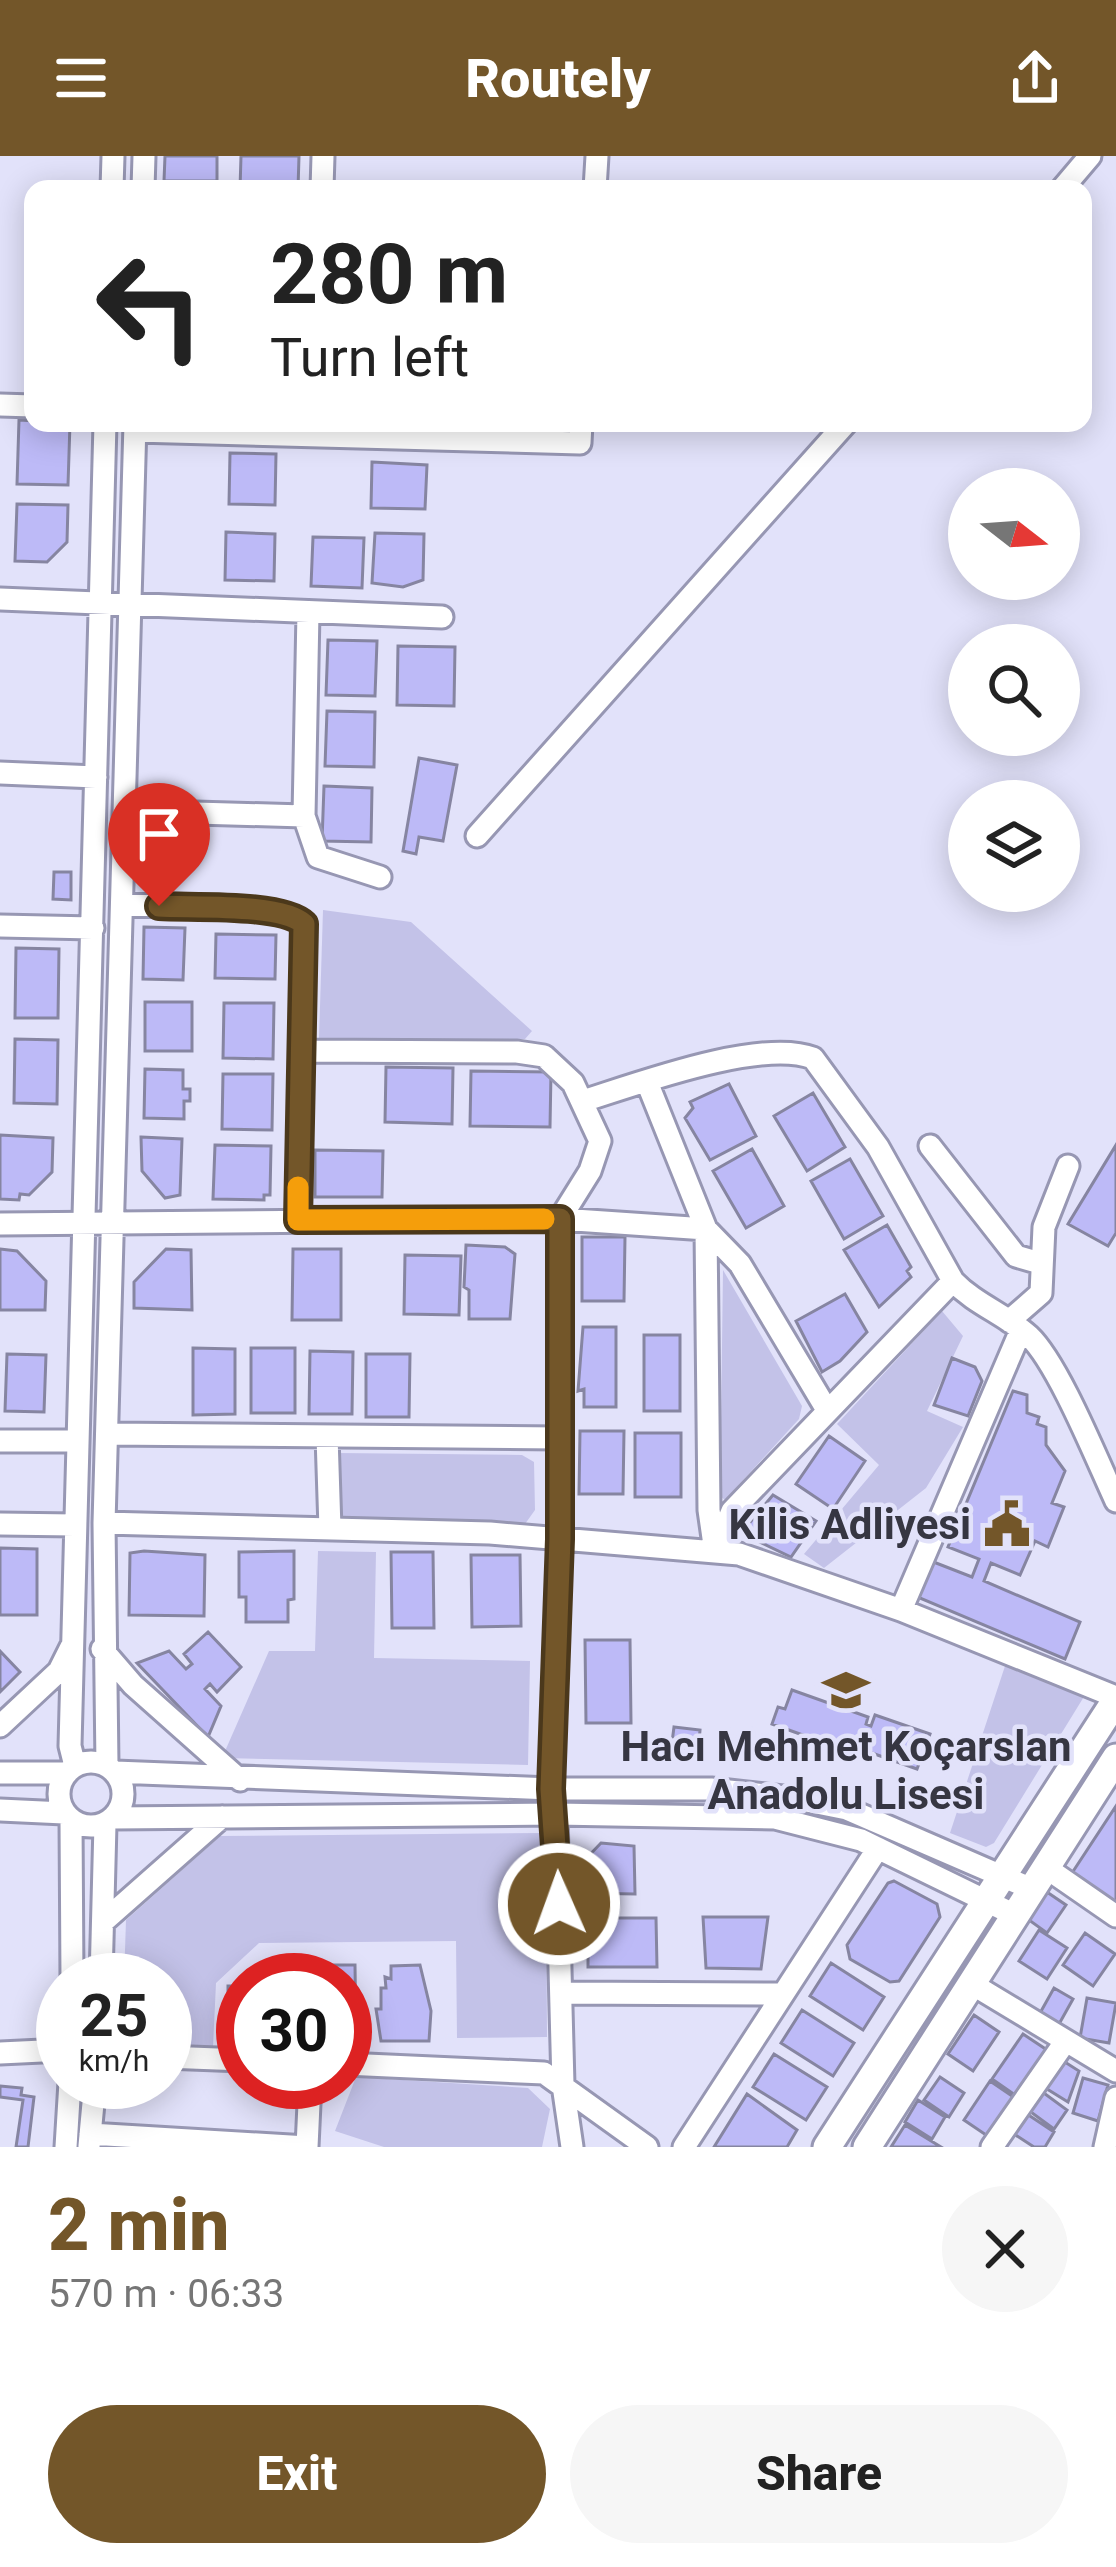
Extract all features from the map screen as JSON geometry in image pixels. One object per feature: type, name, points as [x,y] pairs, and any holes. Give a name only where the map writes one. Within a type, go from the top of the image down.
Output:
[{"type":"main road","points":[[827,2147],[1116,1698]]},
{"type":"main road","points":[[867,2147],[1116,1758]]},
{"type":"street","points":[[1070,180],[1090,156]]},
{"type":"street","points":[[71,1953],[68,1817],[59,1792],[71,1769],[105,432]]},
{"type":"street","points":[[102,1953],[109,1821],[124,1792],[111,1769],[102,1649],[135,432]]},
{"type":"street","points":[[354,432],[580,443],[581,432]]},
{"type":"street","points":[[477,836],[838,432]]},
{"type":"street","points":[[0,599],[442,617]]},
{"type":"street","points":[[308,612],[304,816],[318,857],[380,877]]},
{"type":"street","points":[[0,772],[96,776]]},
{"type":"street","points":[[126,811],[304,816]]},
{"type":"street","points":[[122,905],[295,915],[304,924],[298,1220]]},
{"type":"street","points":[[0,926],[93,928]]},
{"type":"street","points":[[302,1051],[544,1056],[573,1083],[600,1141],[590,1171],[560,1219],[560,1539],[551,1789],[556,1814],[563,2085],[572,2147]]},
{"type":"street","points":[[583,1101],[734,1058],[802,1054],[813,1058],[878,1148],[953,1281],[971,1299],[1015,1325],[1048,1359],[1116,1501]]},
{"type":"street","points":[[646,1082],[706,1229],[709,1510],[715,1552]]},
{"type":"street","points":[[930,1146],[1016,1256],[1040,1263]]},
{"type":"street","points":[[901,1610],[1015,1325],[1041,1293],[1040,1263],[1050,1204],[1067,1166]]},
{"type":"street","points":[[0,1224],[560,1219],[706,1229],[740,1264],[827,1410]]},
{"type":"street","points":[[715,1552],[732,1510],[953,1281]]},
{"type":"street","points":[[107,1434],[560,1438]]},
{"type":"street","points":[[327,1436],[330,1529]]},
{"type":"street","points":[[0,1441],[76,1442]]},
{"type":"street","points":[[104,1523],[560,1539],[740,1554],[901,1610],[1116,1698]]},
{"type":"street","points":[[0,1524],[74,1525]]},
{"type":"street","points":[[0,1726],[59,1671],[74,1634]]},
{"type":"street","points":[[102,1649],[133,1685],[241,1780]]},
{"type":"street","points":[[0,1773],[71,1769],[86,1762],[111,1769],[241,1780],[712,1790],[810,1802],[847,1809],[1003,1873],[1041,1880],[1116,1916]]},
{"type":"street","points":[[0,1810],[68,1817],[92,1827],[109,1821],[222,1816],[775,1818],[824,1827],[878,1848],[1017,1916]]},
{"type":"street","points":[[103,1922],[222,1816]]},
{"type":"street","points":[[685,2147],[878,1848]]},
{"type":"street","points":[[972,1984],[1116,2072]]},
{"type":"street","points":[[561,1994],[783,1994]]},
{"type":"street","points":[[992,2147],[1065,2042]]},
{"type":"street","points":[[0,2053],[36,2051]]},
{"type":"street","points":[[372,2065],[544,2073],[647,2147]]},
{"type":"street","points":[[1105,2147],[1116,2098]]},
{"type":"street","points":[[66,2147],[68,2109]]},
{"type":"street","points":[[93,2109],[90,2141],[307,2147],[309,2109]]},
{"type":"shaded area","points":[[323,910],[411,922],[532,1031],[525,1039],[327,1043],[319,1039]]},
{"type":"shaded area","points":[[723,1270],[802,1406],[799,1419],[725,1500],[720,1496]]},
{"type":"shaded area","points":[[942,1311],[963,1336],[927,1411],[963,1427],[926,1488],[824,1568],[804,1554],[879,1465],[837,1424]]},
{"type":"shaded area","points":[[337,1453],[522,1455],[534,1462],[535,1510],[525,1524],[337,1519]]},
{"type":"shaded area","points":[[318,1551],[376,1552],[374,1658],[530,1661],[528,1765],[222,1758],[269,1651],[315,1651]]},
{"type":"shaded area","points":[[1006,1663],[1085,1695],[994,1843],[986,1847],[950,1833]]},
{"type":"shaded area","points":[[546,1833],[547,2037],[457,2038],[456,1941],[259,1943],[248,1953],[216,1953],[213,2047],[192,2046],[192,1953],[125,1953],[126,1920],[220,1836]]},
{"type":"shaded area","points":[[372,2078],[528,2088],[550,2109],[542,2147],[384,2147],[335,2131],[344,2109],[372,2109]]},
{"type":"building","points":[[165,156],[217,156],[217,180],[164,180]]},
{"type":"building","points":[[241,156],[299,156],[298,180],[240,180]]},
{"type":"building","points":[[19,420],[24,420],[24,432],[70,432],[68,485],[17,484]]},
{"type":"building","points":[[230,453],[276,454],[275,505],[229,504]]},
{"type":"building","points":[[372,462],[427,465],[425,509],[371,508]]},
{"type":"building","points":[[17,504],[68,505],[67,542],[47,562],[15,561]]},
{"type":"building","points":[[226,532],[275,534],[274,581],[225,580]]},
{"type":"building","points":[[375,533],[424,534],[423,580],[403,587],[372,583]]},
{"type":"building","points":[[313,537],[364,538],[362,588],[311,586]]},
{"type":"building","points":[[328,640],[377,641],[375,696],[326,695]]},
{"type":"building","points":[[398,646],[455,647],[454,706],[397,705]]},
{"type":"building","points":[[327,711],[375,712],[374,767],[325,766]]},
{"type":"building","points":[[419,758],[457,765],[443,841],[419,837],[416,854],[403,851]]},
{"type":"building","points":[[324,786],[372,788],[371,842],[322,841]]},
{"type":"building","points":[[54,872],[71,872],[71,900],[53,899]]},
{"type":"building","points":[[144,927],[185,928],[183,980],[143,979]]},
{"type":"building","points":[[216,934],[276,935],[275,979],[215,978]]},
{"type":"building","points":[[16,948],[59,949],[58,1018],[15,1018]]},
{"type":"building","points":[[145,1002],[192,1002],[192,1051],[145,1051]]},
{"type":"building","points":[[224,1003],[274,1003],[273,1059],[223,1058]]},
{"type":"building","points":[[15,1039],[58,1040],[57,1104],[14,1103]]},
{"type":"building","points":[[386,1067],[453,1068],[452,1124],[385,1122]]},
{"type":"building","points":[[145,1069],[183,1070],[183,1089],[190,1089],[184,1119],[144,1118]]},
{"type":"building","points":[[471,1071],[551,1072],[550,1127],[470,1126]]},
{"type":"building","points":[[223,1074],[273,1074],[272,1130],[222,1129]]},
{"type":"building","points":[[729,1084],[756,1136],[710,1160],[685,1118],[693,1108],[690,1102]]},
{"type":"building","points":[[813,1093],[845,1147],[807,1171],[774,1116]]},
{"type":"building","points":[[0,1135],[53,1138],[52,1172],[29,1195],[20,1194],[19,1200],[0,1199]]},
{"type":"building","points":[[141,1137],[182,1139],[180,1195],[165,1198],[142,1171]]},
{"type":"building","points":[[215,1145],[271,1146],[270,1195],[264,1195],[264,1200],[213,1199]]},
{"type":"building","points":[[1116,1145],[1116,1233],[1108,1246],[1068,1224]]},
{"type":"building","points":[[752,1149],[784,1206],[746,1228],[713,1171]]},
{"type":"building","points":[[315,1150],[383,1151],[382,1197],[315,1197]]},
{"type":"building","points":[[850,1159],[883,1216],[844,1239],[811,1181]]},
{"type":"building","points":[[887,1225],[911,1267],[907,1271],[911,1277],[879,1307],[844,1250]]},
{"type":"building","points":[[582,1237],[625,1237],[624,1301],[582,1301]]},
{"type":"building","points":[[466,1245],[505,1247],[515,1254],[510,1319],[469,1319],[469,1290],[464,1287]]},
{"type":"building","points":[[0,1249],[17,1251],[46,1281],[45,1310],[0,1310]]},
{"type":"building","points":[[166,1249],[191,1250],[192,1310],[134,1308],[134,1282]]},
{"type":"building","points":[[293,1249],[341,1249],[341,1320],[292,1320]]},
{"type":"building","points":[[405,1255],[461,1256],[459,1315],[404,1314]]},
{"type":"building","points":[[845,1294],[867,1332],[840,1361],[822,1372],[796,1321]]},
{"type":"building","points":[[583,1327],[616,1327],[616,1407],[584,1407],[584,1389],[578,1391]]},
{"type":"building","points":[[644,1335],[680,1335],[680,1411],[644,1411]]},
{"type":"building","points":[[193,1348],[235,1349],[235,1414],[193,1415]]},
{"type":"building","points":[[251,1348],[295,1348],[295,1413],[251,1413]]},
{"type":"building","points":[[310,1351],[353,1352],[352,1414],[309,1414]]},
{"type":"building","points":[[7,1354],[46,1355],[44,1412],[5,1411]]},
{"type":"building","points":[[366,1354],[410,1354],[409,1417],[366,1417]]},
{"type":"building","points":[[952,1358],[975,1367],[982,1381],[968,1416],[934,1405]]},
{"type":"building","name":"Kilis Adliyesi","points":[[1013,1391],[1027,1395],[1027,1413],[1039,1417],[1037,1424],[1046,1427],[1046,1445],[1065,1471],[1052,1503],[1064,1507],[1048,1547],[1035,1541],[1020,1575],[991,1563],[984,1581],[1080,1622],[1065,1659],[915,1596],[931,1561],[972,1577],[979,1559],[948,1547]]},
{"type":"building","points":[[580,1431],[624,1431],[623,1494],[579,1494]]},
{"type":"building","points":[[635,1433],[681,1433],[681,1497],[635,1497]]},
{"type":"building","points":[[829,1436],[865,1461],[833,1509],[796,1484]]},
{"type":"building","points":[[773,1495],[816,1521],[791,1557],[741,1533]]},
{"type":"building","points":[[0,1548],[37,1549],[37,1615],[0,1615]]},
{"type":"building","points":[[294,1551],[294,1599],[288,1600],[288,1622],[246,1622],[246,1597],[239,1597],[239,1552]]},
{"type":"building","points":[[391,1552],[433,1552],[434,1628],[392,1628]]},
{"type":"building","points":[[130,1553],[205,1555],[204,1616],[129,1615]]},
{"type":"building","points":[[471,1555],[520,1555],[521,1626],[472,1627]]},
{"type":"building","points":[[208,1632],[241,1667],[217,1692],[210,1684],[205,1689],[221,1706],[208,1737],[137,1663],[169,1651],[186,1669],[192,1664],[184,1654]]},
{"type":"building","points":[[585,1640],[630,1640],[631,1723],[586,1723]]},
{"type":"building","points":[[0,1651],[20,1672],[0,1692]]},
{"type":"building","points":[[792,1690],[868,1717],[866,1724],[871,1726],[875,1715],[930,1734],[917,1769],[869,1752],[867,1758],[772,1724]]},
{"type":"building","points":[[674,1727],[700,1730],[699,1743],[690,1742],[689,1751],[671,1750]]},
{"type":"building","points":[[1116,1806],[1116,1907],[1070,1876]]},
{"type":"building","points":[[601,1843],[634,1846],[635,1894],[577,1893],[576,1869]]},
{"type":"building","points":[[894,1881],[937,1904],[940,1917],[899,1981],[890,1982],[850,1959],[847,1945],[888,1883]]},
{"type":"building","points":[[1041,1888],[1066,1905],[1047,1933],[1022,1915]]},
{"type":"building","points":[[703,1917],[768,1917],[761,1969],[706,1968]]},
{"type":"building","points":[[588,1918],[656,1918],[657,1967],[588,1967]]},
{"type":"building","points":[[1039,1930],[1067,1948],[1047,1979],[1019,1961]]},
{"type":"building","points":[[1085,1933],[1115,1954],[1093,1986],[1063,1965]]},
{"type":"building","points":[[831,1963],[884,1997],[863,2030],[810,1996]]},
{"type":"building","points":[[420,1965],[431,2011],[429,2041],[381,2041],[376,2009],[381,2009],[385,1977],[391,1979],[391,1966]]},
{"type":"building","points":[[1054,1988],[1073,1999],[1054,2033],[1035,2022]]},
{"type":"building","points":[[1087,1998],[1116,2003],[1109,2043],[1080,2038]]},
{"type":"building","points":[[802,2010],[854,2043],[833,2076],[781,2043]]},
{"type":"building","points":[[974,2015],[999,2032],[973,2071],[948,2054]]},
{"type":"building","points":[[1023,2034],[1047,2050],[1015,2095],[992,2079]]},
{"type":"building","points":[[774,2054],[827,2087],[806,2120],[753,2087]]},
{"type":"building","points":[[1057,2057],[1079,2071],[1068,2102],[1039,2084]]},
{"type":"building","points":[[940,2077],[964,2093],[949,2117],[924,2100]]},
{"type":"building","points":[[1083,2078],[1108,2085],[1098,2121],[1073,2113]]},
{"type":"building","points":[[990,2081],[1015,2098],[989,2137],[964,2120]]},
{"type":"building","points":[[0,2086],[22,2088],[21,2095],[34,2097],[28,2147],[16,2147],[23,2100],[0,2097]]},
{"type":"building","points":[[1037,2088],[1067,2110],[1054,2129],[1024,2107]]},
{"type":"building","points":[[747,2094],[797,2130],[787,2147],[714,2147]]},
{"type":"building","points":[[918,2100],[945,2117],[932,2139],[905,2122]]},
{"type":"building","points":[[1027,2114],[1054,2132],[1045,2147],[1034,2147],[1014,2134]]},
{"type":"building","points":[[905,2125],[941,2147],[891,2147]]},
{"type":"slow traffic","points":[[298,1187],[298,1220],[544,1219]]},
{"type":"place","name":"Kilis Adliyesi","points":[[1007,1524]]},
{"type":"place","name":"Hacı Mehmet Koçarslan Anadolu Lisesi","points":[[846,1690]]},
{"type":"route","points":[[159,906],[295,915],[304,924],[298,1220],[560,1219],[560,1539],[551,1789],[559,1904]]}]
